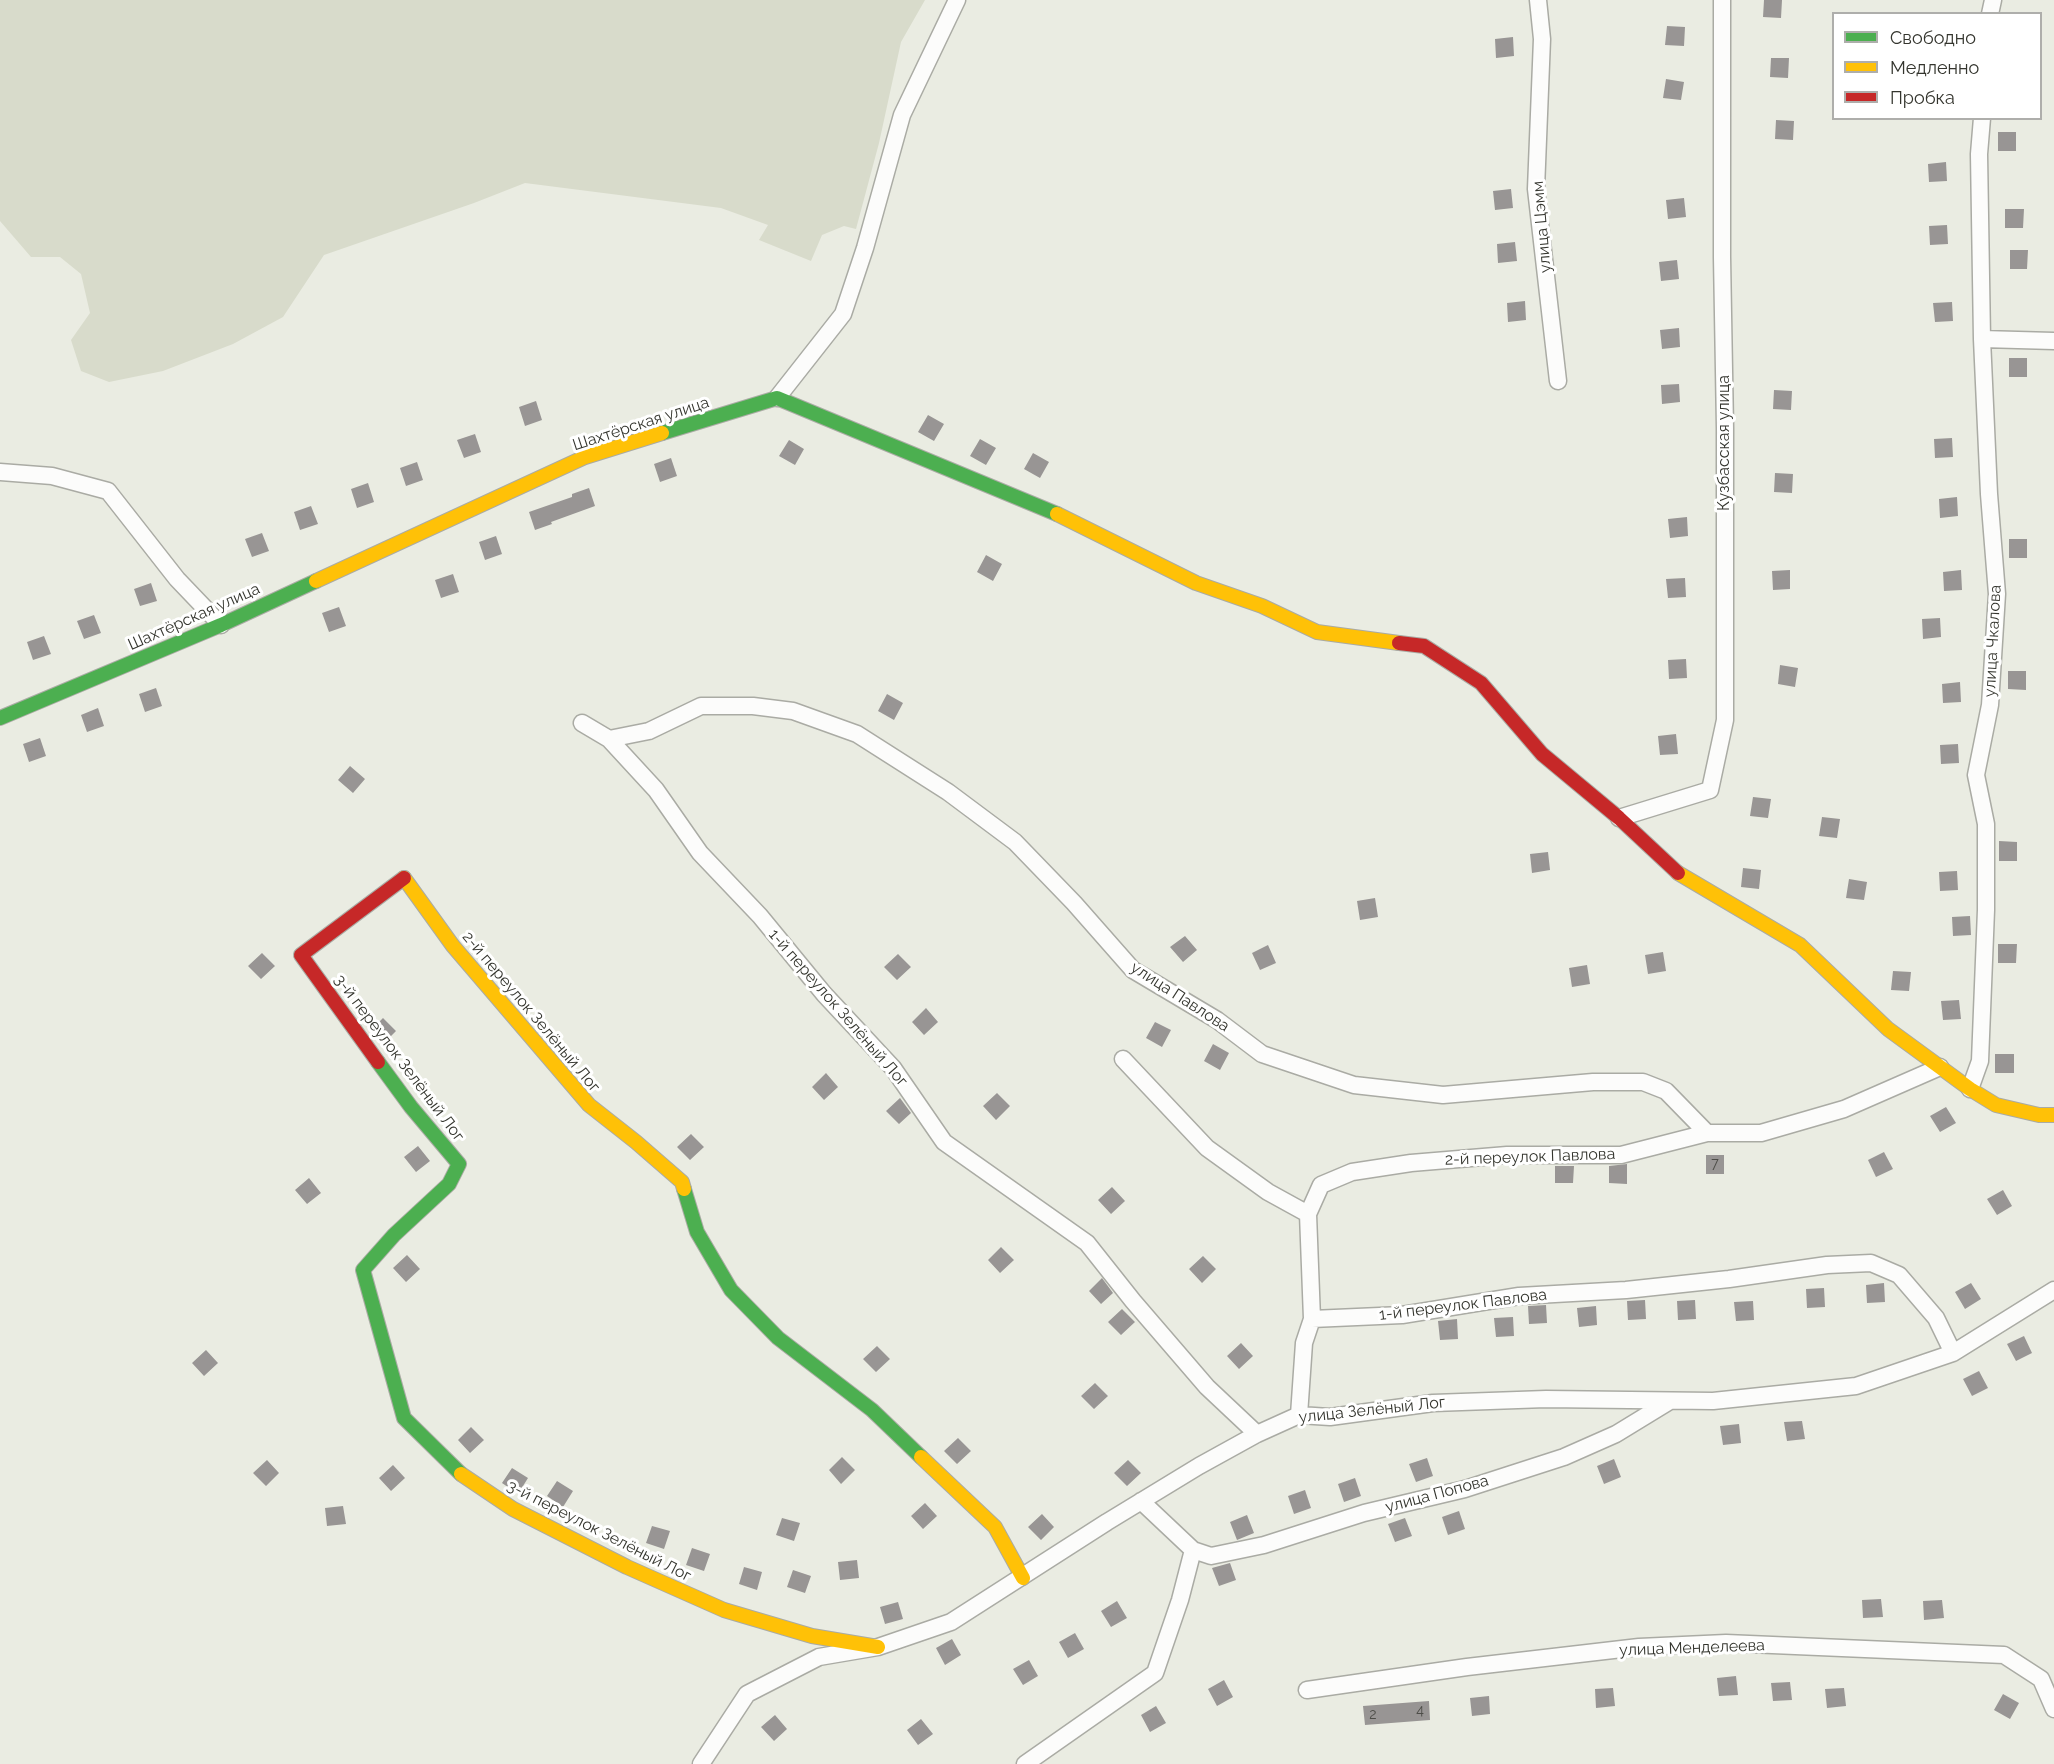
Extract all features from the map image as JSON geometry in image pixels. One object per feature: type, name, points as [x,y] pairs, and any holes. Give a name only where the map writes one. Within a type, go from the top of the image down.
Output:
[{"type":"street","points":[[957,0],[902,115],[865,248],[843,314],[777,398],[1055,513],[1196,583],[1262,606],[1317,632],[1424,646],[1481,682],[1542,754],[1619,818],[1674,871],[1800,945],[1888,1029],[1970,1089],[1996,1105],[2039,1115],[2054,1115]]},
{"type":"street","name":"улица Цэмм","points":[[1538,0],[1542,39],[1536,189],[1558,381]]},
{"type":"street","name":"Кузбасская улица","points":[[1619,818],[1710,790],[1725,720],[1722,0]]},
{"type":"street","name":"улица Чкалова","points":[[1970,1089],[1980,1061],[1986,910],[1986,824],[1976,775],[1990,705],[1997,594],[1989,494],[1982,339],[1979,154],[1982,120]]},
{"type":"street","points":[[1982,339],[2054,341]]},
{"type":"street","name":"Шахтёрская улица","points":[[0,718],[221,625],[585,457],[777,398]]},
{"type":"street","points":[[0,472],[52,476],[108,491],[177,579],[221,625]]},
{"type":"street","name":"улица Павлова","points":[[609,739],[649,731],[702,706],[753,706],[793,711],[857,734],[948,792],[1015,842],[1074,903],[1133,970],[1217,1020],[1262,1054],[1354,1085],[1443,1095],[1593,1082],[1643,1082],[1666,1091],[1707,1133]]},
{"type":"street","name":"1-й переулок Зелёный Лог","points":[[582,723],[609,739],[656,790],[700,853],[760,916],[824,994],[893,1068],[944,1142],[1088,1243],[1133,1301],[1207,1387],[1257,1434]]},
{"type":"street","name":"2-й переулок Зелёный Лог","points":[[403,877],[453,946],[588,1105],[682,1182],[697,1232],[731,1290],[778,1338],[872,1410],[995,1527],[1023,1578]]},
{"type":"street","name":"3-й переулок Зелёный Лог","points":[[403,877],[301,955],[411,1107],[459,1164],[449,1184],[394,1235],[363,1270],[404,1418],[470,1481],[513,1509],[627,1567],[724,1610],[812,1636],[878,1647]]},
{"type":"street","points":[[1123,1059],[1208,1148],[1268,1192],[1308,1214],[1312,1319],[1304,1343],[1299,1415]]},
{"type":"street","name":"2-й переулок Павлова","points":[[1308,1214],[1321,1185],[1352,1172],[1411,1163],[1507,1155],[1621,1155],[1707,1133],[1761,1133],[1844,1109],[1940,1067]]},
{"type":"street","name":"1-й переулок Павлова","points":[[1312,1319],[1402,1315],[1519,1296],[1626,1290],[1729,1279],[1827,1264],[1871,1263],[1899,1275],[1936,1318],[1953,1353]]},
{"type":"street","name":"улица Зелёный Лог","points":[[701,1764],[747,1695],[819,1657],[878,1647],[951,1622],[1199,1466],[1257,1434],[1299,1415],[1330,1417],[1433,1403],[1546,1399],[1713,1401],[1856,1386],[1953,1353],[2054,1290]]},
{"type":"street","name":"улица Попова","points":[[1193,1550],[1211,1556],[1264,1545],[1364,1513],[1487,1482],[1564,1457],[1616,1434],[1671,1400]]},
{"type":"street","points":[[1025,1764],[1155,1673],[1180,1600],[1193,1550],[1141,1501]]},
{"type":"street","name":"улица Менделеева","points":[[1307,1690],[1467,1667],[1627,1648],[1726,1643],[2004,1655],[2041,1679],[2054,1708]]},
{"type":"green space","points":[[0,0],[925,0],[901,42],[879,143],[856,229],[844,226],[822,235],[811,261],[759,240],[768,225],[721,208],[525,183],[324,255],[283,317],[233,344],[163,371],[109,382],[81,371],[71,340],[90,313],[81,274],[60,257],[31,257],[0,221]]},
{"type":"building","points":[[1764,0],[1782,0],[1781,18],[1763,17]]},
{"type":"building","points":[[1667,26],[1685,27],[1684,46],[1665,45]]},
{"type":"building","points":[[1513,37],[1514,56],[1496,58],[1495,39]]},
{"type":"building","points":[[1771,58],[1789,58],[1788,78],[1770,77]]},
{"type":"building","points":[[1666,79],[1684,82],[1681,100],[1663,98]]},
{"type":"building","points":[[1776,120],[1794,121],[1793,140],[1775,139]]},
{"type":"building","points":[[1998,132],[2016,132],[2016,151],[1998,151]]},
{"type":"building","points":[[1946,162],[1947,181],[1929,182],[1928,164]]},
{"type":"building","points":[[1511,189],[1513,208],[1495,210],[1493,191]]},
{"type":"building","points":[[1684,198],[1686,217],[1668,219],[1666,200]]},
{"type":"building","points":[[2005,209],[2024,209],[2023,228],[2005,228]]},
{"type":"building","points":[[1947,225],[1948,244],[1930,245],[1929,226]]},
{"type":"building","points":[[1515,242],[1517,261],[1498,263],[1497,244]]},
{"type":"building","points":[[2010,250],[2028,250],[2027,269],[2010,269]]},
{"type":"building","points":[[1677,260],[1679,279],[1661,281],[1659,262]]},
{"type":"building","points":[[1525,301],[1526,320],[1508,322],[1507,303]]},
{"type":"building","points":[[1952,302],[1953,321],[1935,322],[1933,303]]},
{"type":"building","points":[[1679,328],[1680,347],[1662,349],[1660,330]]},
{"type":"building","points":[[2009,358],[2027,358],[2027,377],[2009,377]]},
{"type":"building","points":[[1679,384],[1680,402],[1662,404],[1661,385]]},
{"type":"building","points":[[1774,390],[1792,391],[1791,410],[1773,409]]},
{"type":"building","points":[[536,401],[542,420],[525,426],[519,407]]},
{"type":"building","points":[[928,415],[944,424],[934,441],[918,432]]},
{"type":"building","points":[[475,434],[481,452],[464,458],[457,440]]},
{"type":"building","points":[[1952,438],[1953,457],[1935,458],[1934,439]]},
{"type":"building","points":[[980,439],[996,448],[986,465],[970,456]]},
{"type":"building","points":[[789,440],[804,449],[795,465],[779,456]]},
{"type":"building","points":[[1033,453],[1049,462],[1040,478],[1024,469]]},
{"type":"building","points":[[671,458],[677,476],[660,482],[654,464]]},
{"type":"building","points":[[417,462],[423,480],[406,486],[400,468]]},
{"type":"building","points":[[1775,473],[1793,474],[1792,493],[1774,492]]},
{"type":"building","points":[[368,483],[374,502],[357,508],[351,489]]},
{"type":"building","points":[[589,488],[595,506],[535,530],[529,512],[572,497],[572,494]]},
{"type":"building","points":[[1957,497],[1958,516],[1940,518],[1939,499]]},
{"type":"building","points":[[311,506],[318,524],[300,530],[294,512]]},
{"type":"building","points":[[1687,517],[1688,536],[1670,538],[1668,519]]},
{"type":"building","points":[[262,533],[269,551],[252,557],[245,539]]},
{"type":"building","points":[[496,536],[502,554],[485,560],[479,542]]},
{"type":"building","points":[[2009,539],[2027,539],[2027,558],[2009,558]]},
{"type":"building","points":[[986,555],[1002,564],[993,581],[977,572]]},
{"type":"building","points":[[1790,570],[1790,589],[1773,590],[1772,571]]},
{"type":"building","points":[[1961,570],[1962,590],[1944,591],[1943,572]]},
{"type":"building","points":[[453,574],[459,592],[441,598],[435,580]]},
{"type":"building","points":[[1685,578],[1686,597],[1668,598],[1666,579]]},
{"type":"building","points":[[151,583],[157,601],[140,606],[134,589]]},
{"type":"building","points":[[339,607],[346,626],[329,632],[322,613]]},
{"type":"building","points":[[94,615],[101,633],[84,639],[77,621]]},
{"type":"building","points":[[1940,618],[1941,637],[1923,639],[1922,619]]},
{"type":"building","points":[[44,636],[51,654],[33,660],[27,642]]},
{"type":"building","points":[[1686,659],[1687,678],[1669,679],[1668,660]]},
{"type":"building","points":[[1780,665],[1798,668],[1795,687],[1778,684]]},
{"type":"building","points":[[2008,671],[2026,671],[2026,690],[2008,689]]},
{"type":"building","points":[[1960,682],[1961,702],[1943,703],[1942,684]]},
{"type":"building","points":[[156,688],[162,706],[145,712],[139,694]]},
{"type":"building","points":[[887,694],[903,703],[894,720],[878,711]]},
{"type":"building","points":[[98,708],[104,726],[87,732],[81,715]]},
{"type":"building","points":[[1676,734],[1678,754],[1660,755],[1658,736]]},
{"type":"building","points":[[40,738],[46,756],[29,762],[23,744]]},
{"type":"building","points":[[1958,744],[1959,763],[1941,764],[1940,745]]},
{"type":"building","points":[[350,766],[365,779],[353,793],[338,780]]},
{"type":"building","points":[[1753,797],[1771,799],[1768,818],[1750,816]]},
{"type":"building","points":[[1822,817],[1840,819],[1837,838],[1819,836]]},
{"type":"building","points":[[1999,841],[2017,842],[2017,861],[1999,861]]},
{"type":"building","points":[[1548,852],[1550,870],[1532,873],[1530,854]]},
{"type":"building","points":[[1743,868],[1761,870],[1759,889],[1741,887]]},
{"type":"building","points":[[1957,871],[1958,890],[1940,891],[1939,872]]},
{"type":"building","points":[[1849,879],[1867,882],[1864,900],[1846,898]]},
{"type":"building","points":[[1375,898],[1378,917],[1360,920],[1357,901]]},
{"type":"building","points":[[1970,916],[1971,935],[1953,936],[1952,917]]},
{"type":"building","points":[[1185,936],[1197,950],[1183,962],[1170,947]]},
{"type":"building","points":[[1998,944],[2017,944],[2016,963],[1998,963]]},
{"type":"building","points":[[1268,945],[1276,963],[1260,970],[1252,953]]},
{"type":"building","points":[[1663,952],[1666,971],[1648,974],[1645,955]]},
{"type":"building","points":[[262,953],[275,966],[261,979],[248,966]]},
{"type":"building","points":[[898,954],[911,967],[897,980],[884,967]]},
{"type":"building","points":[[1587,965],[1590,984],[1572,987],[1569,968]]},
{"type":"building","points":[[1893,971],[1911,972],[1909,991],[1891,990]]},
{"type":"building","points":[[1959,1000],[1961,1019],[1943,1020],[1941,1001]]},
{"type":"building","points":[[926,1008],[938,1022],[924,1035],[912,1022]]},
{"type":"building","points":[[383,1018],[396,1031],[383,1044],[372,1029]]},
{"type":"building","points":[[1155,1022],[1171,1030],[1162,1047],[1146,1038]]},
{"type":"building","points":[[1213,1044],[1229,1053],[1220,1070],[1204,1061]]},
{"type":"building","points":[[1995,1054],[2014,1054],[2014,1073],[1995,1073]]},
{"type":"building","points":[[826,1073],[838,1087],[824,1100],[812,1087]]},
{"type":"building","points":[[997,1093],[1010,1106],[996,1120],[983,1106]]},
{"type":"building","points":[[900,1098],[911,1113],[899,1124],[886,1111]]},
{"type":"building","points":[[1946,1107],[1956,1123],[1940,1132],[1930,1116]]},
{"type":"building","points":[[691,1134],[704,1147],[690,1160],[677,1147]]},
{"type":"building","points":[[418,1146],[430,1161],[416,1172],[404,1157]]},
{"type":"building","points":[[1884,1152],[1893,1169],[1876,1177],[1868,1160]]},
{"type":"building","points":[[1706,1155],[1724,1155],[1724,1174],[1706,1174]]},
{"type":"building","points":[[1627,1164],[1627,1184],[1609,1183],[1609,1166]]},
{"type":"building","points":[[1555,1166],[1574,1166],[1573,1183],[1555,1183]]},
{"type":"building","points":[[309,1178],[321,1193],[307,1204],[295,1190]]},
{"type":"building","points":[[1112,1187],[1125,1201],[1111,1214],[1098,1200]]},
{"type":"building","points":[[2003,1190],[2012,1206],[1997,1215],[1987,1199]]},
{"type":"building","points":[[1001,1247],[1014,1260],[1000,1273],[988,1260]]},
{"type":"building","points":[[407,1255],[420,1269],[406,1282],[393,1268]]},
{"type":"building","points":[[1203,1256],[1216,1269],[1202,1283],[1189,1269]]},
{"type":"building","points":[[1102,1278],[1113,1293],[1101,1304],[1089,1291]]},
{"type":"building","points":[[1884,1283],[1885,1302],[1867,1303],[1866,1285]]},
{"type":"building","points":[[1971,1283],[1981,1299],[1965,1309],[1955,1292]]},
{"type":"building","points":[[1824,1288],[1825,1307],[1807,1308],[1806,1289]]},
{"type":"building","points":[[1645,1300],[1646,1319],[1628,1320],[1627,1301]]},
{"type":"building","points":[[1695,1300],[1696,1319],[1678,1320],[1677,1301]]},
{"type":"building","points":[[1753,1301],[1754,1320],[1736,1321],[1734,1302]]},
{"type":"building","points":[[1546,1305],[1547,1323],[1529,1324],[1528,1306]]},
{"type":"building","points":[[1596,1306],[1597,1325],[1579,1327],[1577,1308]]},
{"type":"building","points":[[1122,1309],[1135,1322],[1121,1335],[1108,1322]]},
{"type":"building","points":[[1513,1317],[1514,1336],[1496,1337],[1494,1318]]},
{"type":"building","points":[[1457,1319],[1458,1339],[1440,1340],[1438,1321]]},
{"type":"building","points":[[2024,1336],[2032,1353],[2016,1361],[2007,1344]]},
{"type":"building","points":[[1241,1343],[1253,1356],[1239,1369],[1227,1356]]},
{"type":"building","points":[[877,1346],[890,1359],[876,1372],[863,1359]]},
{"type":"building","points":[[206,1350],[218,1363],[204,1376],[192,1363]]},
{"type":"building","points":[[1979,1371],[1988,1388],[1972,1396],[1963,1379]]},
{"type":"building","points":[[1095,1383],[1108,1396],[1094,1409],[1081,1396]]},
{"type":"building","points":[[1802,1421],[1805,1439],[1787,1441],[1784,1422]]},
{"type":"building","points":[[1739,1424],[1741,1443],[1723,1445],[1720,1426]]},
{"type":"building","points":[[471,1427],[484,1440],[470,1453],[458,1440]]},
{"type":"building","points":[[958,1438],[971,1451],[957,1464],[944,1451]]},
{"type":"building","points":[[842,1457],[855,1470],[841,1484],[829,1470]]},
{"type":"building","points":[[1427,1458],[1433,1476],[1416,1482],[1409,1464]]},
{"type":"building","points":[[1614,1459],[1621,1477],[1604,1484],[1597,1466]]},
{"type":"building","points":[[267,1460],[279,1473],[266,1486],[253,1473]]},
{"type":"building","points":[[1128,1460],[1141,1473],[1127,1486],[1114,1473]]},
{"type":"building","points":[[393,1465],[405,1478],[391,1491],[379,1478]]},
{"type":"building","points":[[512,1468],[528,1478],[518,1494],[502,1483]]},
{"type":"building","points":[[1355,1478],[1361,1496],[1344,1502],[1338,1484]]},
{"type":"building","points":[[557,1481],[573,1491],[563,1507],[547,1496]]},
{"type":"building","points":[[1305,1490],[1311,1508],[1294,1514],[1288,1496]]},
{"type":"building","points":[[925,1503],[937,1516],[923,1529],[911,1516]]},
{"type":"building","points":[[343,1506],[346,1524],[327,1526],[325,1508]]},
{"type":"building","points":[[1459,1511],[1465,1529],[1448,1535],[1442,1517]]},
{"type":"building","points":[[1042,1514],[1054,1527],[1041,1540],[1028,1527]]},
{"type":"building","points":[[1247,1515],[1254,1533],[1237,1540],[1230,1522]]},
{"type":"building","points":[[782,1518],[800,1523],[794,1541],[776,1535]]},
{"type":"building","points":[[1405,1518],[1412,1536],[1395,1542],[1388,1524]]},
{"type":"building","points":[[652,1526],[670,1531],[664,1549],[646,1543]]},
{"type":"building","points":[[692,1548],[710,1554],[704,1571],[686,1565]]},
{"type":"building","points":[[857,1560],[859,1578],[840,1580],[838,1562]]},
{"type":"building","points":[[1230,1563],[1236,1580],[1219,1586],[1212,1568]]},
{"type":"building","points":[[744,1567],[762,1572],[757,1590],[739,1584]]},
{"type":"building","points":[[793,1570],[811,1576],[805,1593],[787,1587]]},
{"type":"building","points":[[1881,1599],[1883,1617],[1863,1618],[1862,1600]]},
{"type":"building","points":[[1942,1600],[1944,1618],[1924,1620],[1923,1601]]},
{"type":"building","points":[[1117,1601],[1127,1618],[1111,1627],[1101,1611]]},
{"type":"building","points":[[898,1602],[903,1619],[885,1624],[880,1607]]},
{"type":"building","points":[[1075,1633],[1084,1649],[1068,1658],[1059,1642]]},
{"type":"building","points":[[952,1639],[961,1655],[945,1665],[936,1648]]},
{"type":"building","points":[[1029,1660],[1038,1676],[1023,1685],[1013,1669]]},
{"type":"building","points":[[1736,1676],[1738,1695],[1719,1696],[1717,1678]]},
{"type":"building","points":[[1224,1680],[1233,1697],[1217,1706],[1208,1689]]},
{"type":"building","points":[[1790,1682],[1792,1700],[1773,1701],[1771,1683]]},
{"type":"building","points":[[1613,1688],[1615,1706],[1596,1708],[1595,1689]]},
{"type":"building","points":[[1844,1688],[1846,1706],[1827,1708],[1825,1689]]},
{"type":"building","points":[[2003,1694],[2019,1703],[2010,1719],[1994,1710]]},
{"type":"building","points":[[1489,1696],[1490,1714],[1472,1716],[1470,1698]]},
{"type":"building","points":[[1429,1701],[1430,1720],[1365,1725],[1363,1706]]},
{"type":"building","points":[[1156,1706],[1166,1723],[1150,1732],[1141,1715]]},
{"type":"building","points":[[775,1715],[787,1729],[774,1741],[761,1727]]},
{"type":"building","points":[[921,1719],[933,1734],[918,1745],[907,1730]]},
{"type":"traffic: fast","points":[[662,433],[777,398],[1057,514]]},
{"type":"traffic: fast","points":[[0,718],[221,625],[316,581]]},
{"type":"traffic: fast","points":[[378,1062],[411,1107],[459,1164],[449,1184],[394,1235],[363,1270],[404,1418],[461,1474]]},
{"type":"traffic: fast","points":[[684,1189],[697,1232],[731,1290],[778,1338],[872,1410],[921,1457]]},
{"type":"traffic: slow","points":[[316,581],[585,457],[662,433]]},
{"type":"traffic: slow","points":[[1057,514],[1196,583],[1262,606],[1317,632],[1399,643]]},
{"type":"traffic: slow","points":[[1678,873],[1800,945],[1888,1029],[1970,1089],[1996,1105],[2039,1115],[2054,1115]]},
{"type":"traffic: slow","points":[[404,878],[453,946],[589,1105],[682,1182],[684,1189]]},
{"type":"traffic: slow","points":[[921,1457],[995,1527],[1023,1578]]},
{"type":"traffic: slow","points":[[461,1474],[513,1509],[627,1567],[724,1610],[812,1636],[878,1647]]},
{"type":"traffic: jam","points":[[1399,643],[1424,646],[1481,683],[1542,754],[1619,818],[1678,873]]},
{"type":"traffic: jam","points":[[378,1062],[301,955],[404,878]]}]
